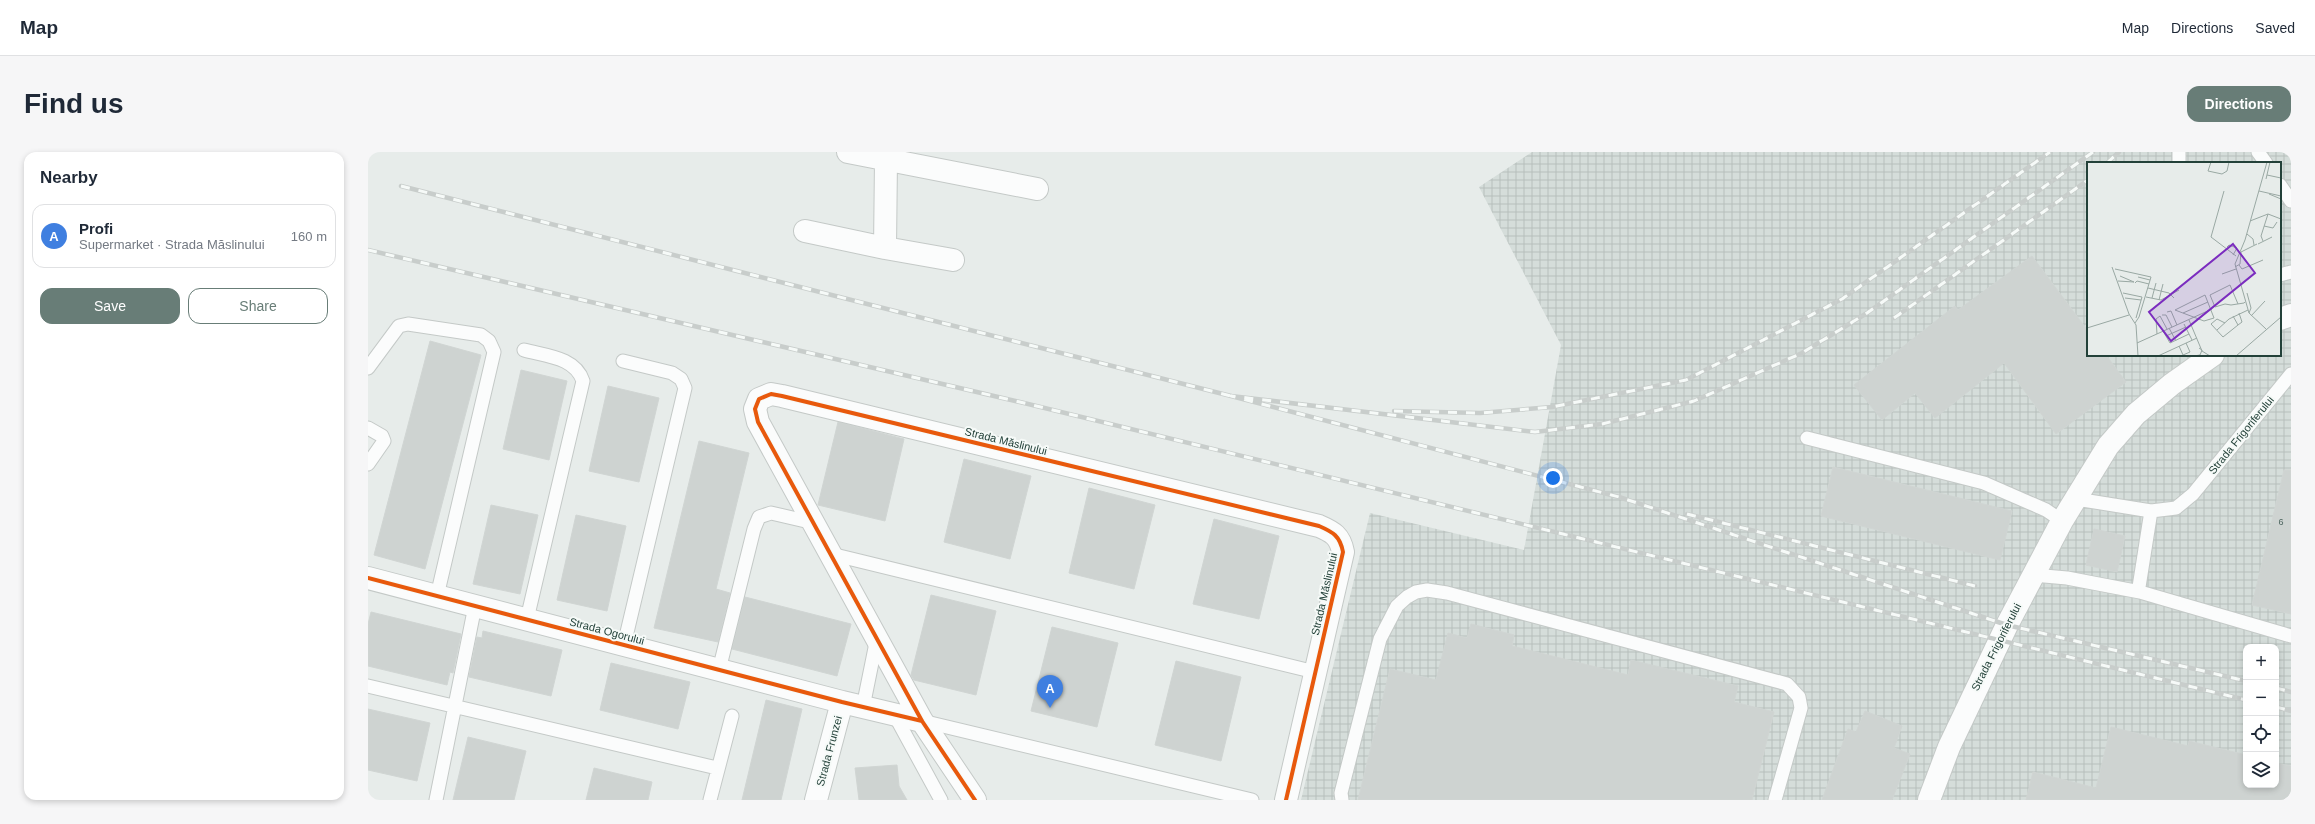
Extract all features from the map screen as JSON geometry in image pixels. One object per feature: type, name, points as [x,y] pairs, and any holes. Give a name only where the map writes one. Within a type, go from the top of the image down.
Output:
[{"type":"street","points":[[848,152],[885,156],[1037,188]]},
{"type":"street","points":[[885,156],[885,248]]},
{"type":"street","points":[[805,231],[885,248],[953,260]]},
{"type":"street","points":[[2281,319],[2291,315]]},
{"type":"street","name":"Strada Frigoriferului","points":[[1929,800],[1949,747],[1977,684],[2062,522],[2108,446],[2136,414],[2172,384],[2212,356]]},
{"type":"street","name":"Strada Măslinului","points":[[975,800],[922,721],[758,422],[755,409],[759,399],[771,394],[1319,526],[1332,532],[1340,540],[1343,552],[1286,800]]},
{"type":"street","name":"Strada Ogorului","points":[[368,578],[842,702]]},
{"type":"street","points":[[842,702],[922,721]]},
{"type":"street","name":"Strada Frunzei","points":[[816,800],[842,702]]},
{"type":"lane","points":[[2179,152],[2180,162]]},
{"type":"lane","points":[[2258,152],[2265,162]]},
{"type":"lane","points":[[2281,186],[2291,201]]},
{"type":"lane","points":[[2281,275],[2291,272]]},
{"type":"lane","points":[[368,368],[399,326],[408,324],[481,335],[489,341],[494,352],[436,596]]},
{"type":"lane","points":[[524,350],[568,362],[580,370],[584,381],[527,619]]},
{"type":"lane","name":"Strada Ogorului","points":[[624,361],[672,373],[682,379],[685,388],[624,645]]},
{"type":"lane","name":"Strada Frigoriferului","points":[[2076,499],[2151,511],[2176,508],[2193,494],[2291,374]]},
{"type":"lane","points":[[368,428],[382,436],[384,441],[368,464]]},
{"type":"lane","points":[[1807,438],[1984,483],[2046,510],[2062,522]]},
{"type":"lane","points":[[2140,592],[2139,587],[2151,511]]},
{"type":"lane","points":[[719,670],[754,529],[760,517],[771,513],[814,523]]},
{"type":"lane","points":[[831,554],[1315,672]]},
{"type":"lane","points":[[2033,575],[2067,578],[2140,592],[2291,636]]},
{"type":"lane","points":[[1342,800],[1341,793],[1380,639],[1397,606],[1407,597],[1427,590],[1447,592],[1787,684],[1799,697],[1801,708],[1776,800]]},
{"type":"lane","points":[[436,800],[454,706],[476,606]]},
{"type":"lane","points":[[863,707],[877,638]]},
{"type":"lane","points":[[368,686],[717,768]]},
{"type":"lane","points":[[894,714],[941,800]]},
{"type":"lane","points":[[710,800],[717,768],[732,716]]},
{"type":"lane","points":[[922,721],[1252,800]]},
{"type":"shaded area","points":[[1532,152],[2291,152],[2291,800],[1301,800],[1370,513],[1524,550],[1561,345],[1479,187]]},
{"type":"building","points":[[2032,256],[2087,330],[2087,356],[2107,356],[2126,382],[2056,434],[2004,363],[1935,418],[1915,393],[1882,420],[1854,385],[1955,306],[1958,310]]},
{"type":"building","points":[[430,341],[481,355],[425,569],[374,555]]},
{"type":"building","points":[[521,370],[567,381],[549,460],[503,449]]},
{"type":"building","points":[[608,386],[659,398],[639,482],[589,471]]},
{"type":"building","points":[[838,422],[904,439],[885,521],[818,505]]},
{"type":"building","points":[[699,441],[749,453],[716,589],[730,593],[718,642],[654,628]]},
{"type":"building","points":[[964,459],[1031,476],[1010,559],[944,542]]},
{"type":"building","points":[[1833,467],[2012,511],[2000,560],[1821,516]]},
{"type":"building","points":[[2284,470],[2291,470],[2291,614],[2252,605]]},
{"type":"building","points":[[1089,488],[1155,505],[1134,589],[1069,573]]},
{"type":"building","points":[[491,505],[538,515],[520,594],[473,584]]},
{"type":"building","points":[[576,515],[626,526],[607,611],[557,600]]},
{"type":"building","points":[[1214,519],[1279,536],[1259,619],[1193,604]]},
{"type":"building","points":[[2094,529],[2125,536],[2117,572],[2086,565]]},
{"type":"building","points":[[931,595],[996,611],[976,695],[914,680],[911,675]]},
{"type":"building","points":[[745,597],[851,624],[837,676],[732,649]]},
{"type":"building","points":[[371,612],[461,634],[453,673],[450,672],[447,685],[368,666],[368,624]]},
{"type":"building","points":[[1471,624],[1514,635],[1512,646],[1628,675],[1631,660],[1738,686],[1734,702],[1774,712],[1752,800],[1358,800],[1390,669],[1436,680],[1448,633],[1467,638]]},
{"type":"building","points":[[1052,627],[1118,643],[1097,727],[1031,711]]},
{"type":"building","points":[[483,631],[562,650],[551,696],[469,677],[477,637],[482,638]]},
{"type":"building","points":[[1176,661],[1241,677],[1221,761],[1155,745]]},
{"type":"building","points":[[611,663],[690,682],[678,729],[600,710]]},
{"type":"building","points":[[766,700],[802,709],[781,800],[742,800]]},
{"type":"building","points":[[368,709],[430,723],[417,781],[368,770]]},
{"type":"building","points":[[1865,711],[1902,726],[1894,748],[1910,754],[1892,800],[1822,800],[1848,729],[1856,732]]},
{"type":"building","points":[[2111,727],[2188,746],[2189,741],[2243,754],[2243,788],[2279,788],[2279,764],[2291,766],[2291,800],[2026,800],[2033,772],[2096,788]]},
{"type":"building","points":[[468,737],[526,751],[514,800],[453,800]]},
{"type":"building","points":[[897,765],[899,786],[907,800],[859,800],[855,768]]},
{"type":"building","points":[[594,768],[652,782],[648,800],[586,800]]},
{"type":"railway","points":[[1394,411],[1480,413],[1552,407],[1686,380],[1842,299],[2050,152]]},
{"type":"railway","points":[[2093,152],[1867,313],[1802,353],[1694,401],[1602,424],[1535,432],[1231,396],[1619,497],[2007,625],[2243,680]]},
{"type":"railway","points":[[2108,162],[2119,152]]},
{"type":"railway","points":[[1894,318],[2087,181]]},
{"type":"railway","points":[[401,186],[1231,396]]},
{"type":"railway","points":[[368,250],[1024,403],[2243,699]]},
{"type":"railway","points":[[1687,514],[1975,586]]},
{"type":"railway","points":[[2279,689],[2291,692]]},
{"type":"railway","points":[[2279,708],[2291,711]]},
{"type":"cycle path","points":[[975,800],[922,721],[758,422],[755,409],[759,399],[771,394],[782,396],[1319,526],[1335,535],[1340,542],[1343,552],[1286,800]]},
{"type":"cycle path","points":[[368,578],[842,702],[922,721]]},
{"type":"place","name":"Profi","points":[[1050,708]]}]
